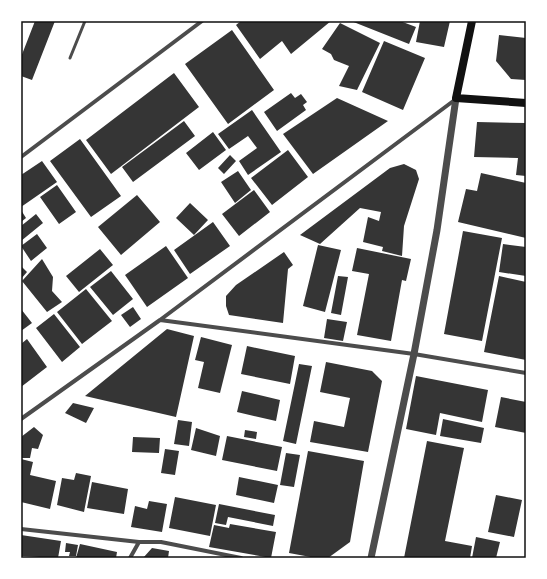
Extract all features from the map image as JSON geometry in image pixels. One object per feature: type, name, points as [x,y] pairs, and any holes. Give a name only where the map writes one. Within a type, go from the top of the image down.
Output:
[{"type":"main road","points":[[472,21],[456,98],[526,103]]},
{"type":"street","points":[[21,157],[202,21]]},
{"type":"street","points":[[21,419],[160,320],[456,98]]},
{"type":"street","points":[[371,558],[414,354],[437,230],[456,98]]},
{"type":"street","points":[[160,320],[414,354],[526,373]]},
{"type":"street","points":[[21,529],[139,542],[161,542],[241,558]]},
{"type":"street","points":[[130,558],[139,542]]},
{"type":"lane","points":[[70,58],[85,21]]},
{"type":"building","points":[[35,21],[55,21],[32,80],[21,76],[21,57]]},
{"type":"building","points":[[241,21],[331,21],[291,54],[282,41],[260,59],[236,25]]},
{"type":"building","points":[[351,21],[400,21],[416,27],[409,44]]},
{"type":"building","points":[[420,21],[450,21],[444,47],[416,42]]},
{"type":"building","points":[[340,23],[380,43],[357,90],[339,86],[349,66],[334,60],[331,54],[322,49]]},
{"type":"building","points":[[232,30],[274,90],[228,124],[185,64]]},
{"type":"building","points":[[499,35],[526,38],[526,80],[511,79],[496,61]]},
{"type":"building","points":[[384,41],[425,58],[403,110],[362,92]]},
{"type":"building","points":[[174,73],[199,107],[111,174],[86,140]]},
{"type":"building","points":[[291,93],[295,98],[301,94],[307,102],[303,105],[306,110],[277,131],[264,112]]},
{"type":"building","points":[[337,98],[388,121],[313,174],[283,134]]},
{"type":"building","points":[[252,110],[281,152],[248,175],[239,161],[257,148],[248,136],[229,149],[218,134]]},
{"type":"building","points":[[184,121],[195,136],[133,182],[122,167]]},
{"type":"building","points":[[477,122],[526,123],[526,176],[516,175],[518,158],[474,157]]},
{"type":"building","points":[[213,132],[226,150],[199,170],[186,153]]},
{"type":"building","points":[[80,139],[121,196],[91,217],[50,161]]},
{"type":"building","points":[[288,150],[308,177],[272,205],[251,178]]},
{"type":"building","points":[[230,155],[236,161],[224,174],[218,168]]},
{"type":"building","points":[[42,161],[57,182],[21,207],[21,175]]},
{"type":"building","points":[[404,164],[416,170],[419,179],[404,226],[402,256],[382,251],[383,247],[363,242],[368,217],[379,221],[381,212],[360,208],[320,244],[300,235],[390,168]]},
{"type":"building","points":[[238,171],[251,190],[235,203],[221,182]]},
{"type":"building","points":[[481,173],[526,183],[526,238],[458,222],[466,189],[477,191]]},
{"type":"building","points":[[57,185],[76,212],[59,224],[40,197]]},
{"type":"building","points":[[254,190],[270,212],[239,236],[222,214]]},
{"type":"building","points":[[137,195],[160,222],[121,255],[98,227]]},
{"type":"building","points":[[190,203],[208,220],[194,235],[176,218]]},
{"type":"building","points":[[21,210],[26,218],[21,222]]},
{"type":"building","points":[[36,214],[43,223],[21,241],[21,226]]},
{"type":"building","points":[[213,222],[230,246],[190,274],[174,250]]},
{"type":"building","points":[[463,231],[502,238],[482,341],[444,334]]},
{"type":"building","points":[[37,234],[47,248],[31,261],[21,246]]},
{"type":"building","points":[[503,244],[526,247],[526,276],[499,272]]},
{"type":"building","points":[[318,245],[341,250],[325,312],[303,306]]},
{"type":"building","points":[[166,246],[188,278],[147,307],[125,275]]},
{"type":"building","points":[[357,248],[411,259],[406,281],[402,280],[391,341],[357,335],[369,274],[352,271]]},
{"type":"building","points":[[100,249],[113,265],[79,292],[66,276]]},
{"type":"building","points":[[284,252],[293,265],[288,269],[283,323],[229,315],[226,306],[226,296],[236,285]]},
{"type":"building","points":[[42,259],[53,277],[52,291],[62,302],[47,312],[22,281]]},
{"type":"building","points":[[21,266],[27,272],[21,279]]},
{"type":"building","points":[[111,271],[133,299],[113,315],[90,287]]},
{"type":"building","points":[[338,276],[348,277],[341,315],[331,313]]},
{"type":"building","points":[[499,276],[526,282],[526,360],[484,352]]},
{"type":"building","points":[[86,289],[112,321],[82,344],[57,312]]},
{"type":"building","points":[[133,307],[141,319],[130,327],[121,315]]},
{"type":"building","points":[[21,309],[32,323],[21,331]]},
{"type":"building","points":[[54,314],[80,347],[62,362],[36,328]]},
{"type":"building","points":[[327,319],[347,322],[343,341],[324,338]]},
{"type":"building","points":[[167,329],[194,336],[176,417],[85,396]]},
{"type":"building","points":[[201,337],[232,345],[220,393],[198,388],[204,362],[195,360]]},
{"type":"building","points":[[27,339],[47,367],[21,387],[21,344]]},
{"type":"building","points":[[247,346],[295,356],[290,384],[241,374]]},
{"type":"building","points":[[326,362],[372,371],[382,381],[368,452],[310,442],[314,421],[344,427],[350,398],[320,392]]},
{"type":"building","points":[[299,364],[312,366],[296,444],[283,441]]},
{"type":"building","points":[[416,376],[488,390],[482,422],[440,413],[436,435],[406,429]]},
{"type":"building","points":[[242,391],[280,400],[276,421],[237,412]]},
{"type":"building","points":[[501,397],[526,402],[526,433],[495,427]]},
{"type":"building","points":[[73,403],[94,408],[86,423],[65,413]]},
{"type":"building","points":[[443,419],[484,428],[481,443],[440,436]]},
{"type":"building","points":[[178,420],[192,422],[189,446],[174,444]]},
{"type":"building","points":[[34,427],[43,435],[38,449],[32,448],[30,458],[21,458],[21,437]]},
{"type":"building","points":[[196,428],[220,436],[216,456],[191,450]]},
{"type":"building","points":[[245,430],[257,432],[256,439],[244,437]]},
{"type":"building","points":[[227,436],[282,447],[277,471],[222,460]]},
{"type":"building","points":[[133,437],[160,438],[159,453],[132,452]]},
{"type":"building","points":[[427,441],[464,448],[445,541],[472,546],[470,558],[404,558]]},
{"type":"building","points":[[165,449],[179,451],[175,475],[161,473]]},
{"type":"building","points":[[308,451],[364,461],[350,542],[328,558],[316,558],[289,553]]},
{"type":"building","points":[[286,453],[300,455],[294,487],[280,485]]},
{"type":"building","points":[[21,459],[33,462],[30,475],[56,481],[50,509],[21,502]]},
{"type":"building","points":[[76,473],[91,476],[84,512],[57,505],[62,478],[74,480]]},
{"type":"building","points":[[239,477],[278,485],[274,503],[236,495]]},
{"type":"building","points":[[92,482],[128,489],[124,514],[87,508]]},
{"type":"building","points":[[496,495],[522,500],[514,537],[488,532]]},
{"type":"building","points":[[175,497],[216,505],[210,536],[169,528]]},
{"type":"building","points":[[149,501],[167,504],[162,532],[131,527],[135,506],[147,509]]},
{"type":"building","points":[[219,504],[275,515],[273,526],[228,517],[226,525],[215,523]]},
{"type":"building","points":[[230,524],[276,532],[271,558],[209,547],[214,525],[229,528]]},
{"type":"building","points":[[21,535],[61,541],[58,558],[21,556]]},
{"type":"building","points":[[476,537],[500,542],[496,558],[472,558]]},
{"type":"building","points":[[66,543],[78,545],[76,556],[69,556],[70,552],[65,552]]},
{"type":"building","points":[[80,544],[117,552],[116,558],[76,558]]},
{"type":"building","points":[[152,548],[169,551],[168,558],[143,558]]}]
